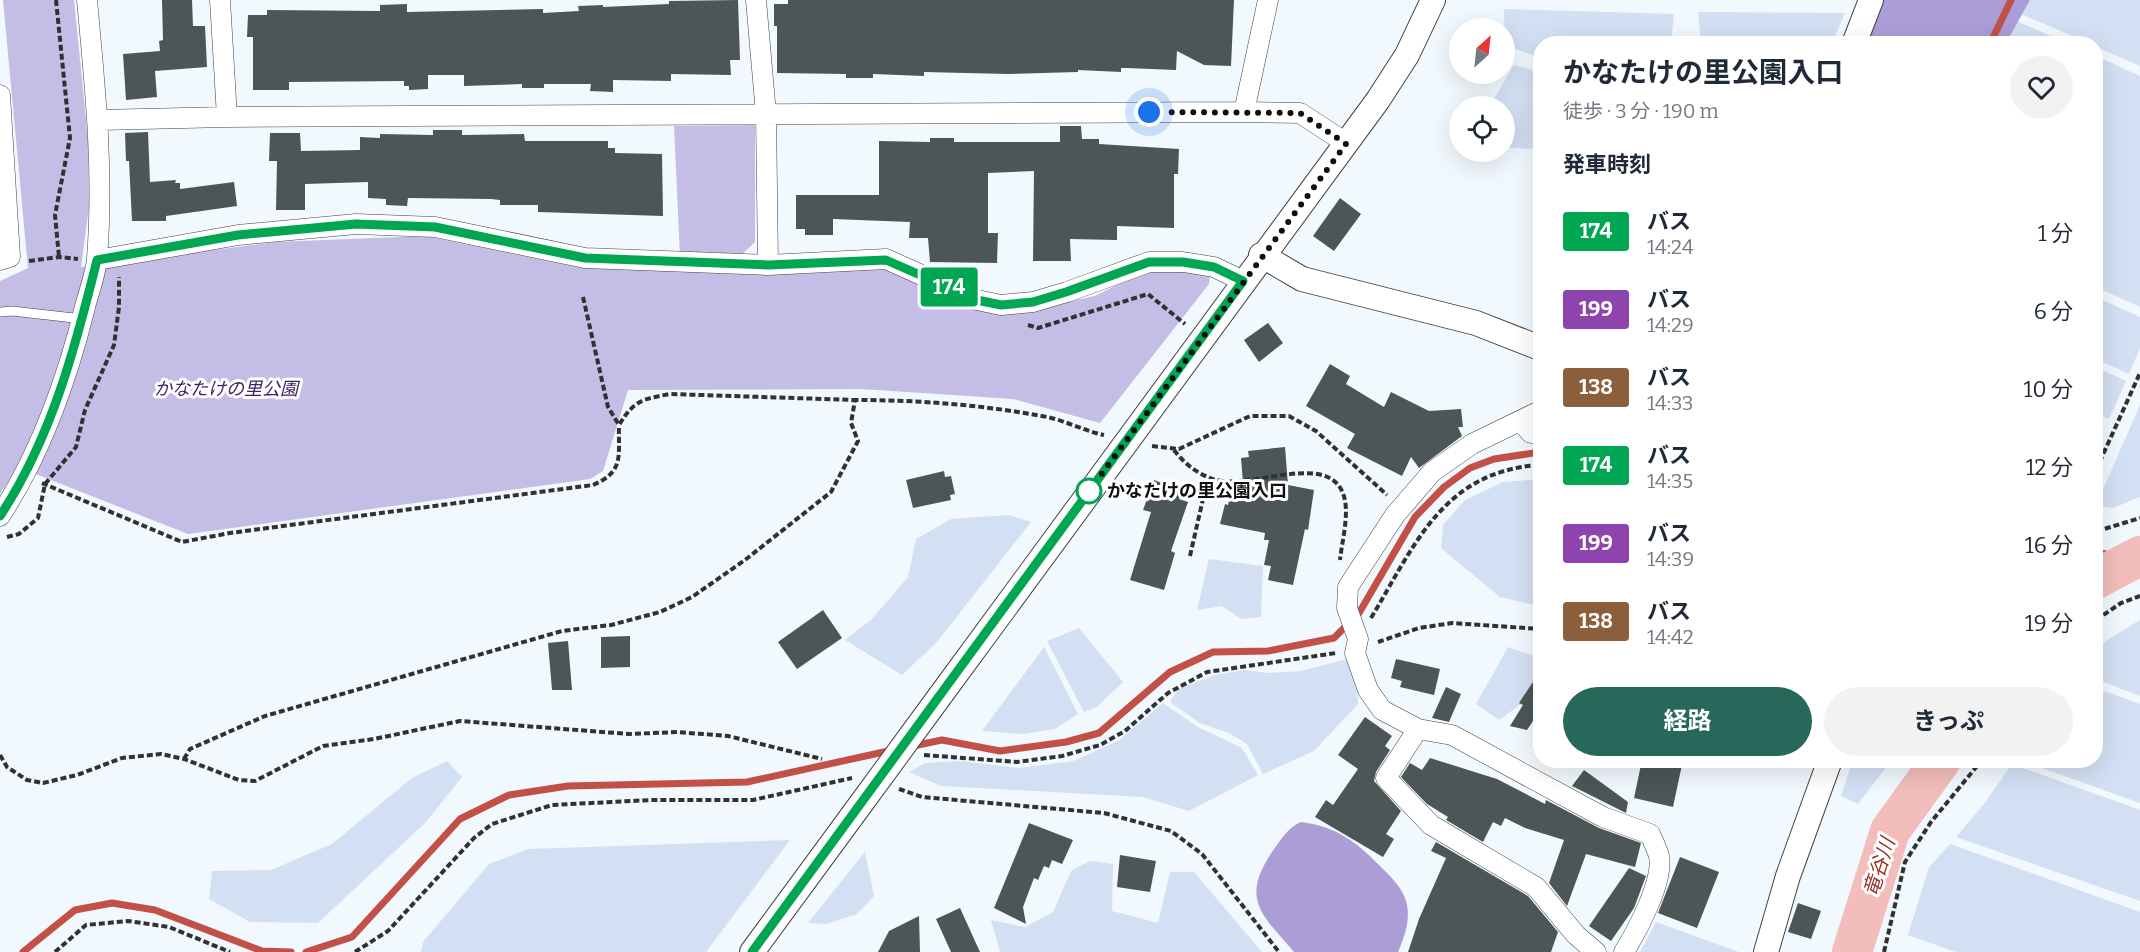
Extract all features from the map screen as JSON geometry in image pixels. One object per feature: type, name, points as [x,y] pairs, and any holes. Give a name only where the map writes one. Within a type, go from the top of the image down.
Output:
[{"type":"street","points":[[0,516],[25,474],[61,391],[83,319],[97,260],[99,120],[87,0]]},
{"type":"street","points":[[219,0],[227,117]]},
{"type":"street","points":[[756,0],[766,114],[768,265]]},
{"type":"street","points":[[1244,112],[1268,0]]},
{"type":"street","points":[[752,952],[1262,255],[1346,144],[1407,55],[1433,0]]},
{"type":"street","points":[[1857,36],[1871,0]]},
{"type":"street","points":[[0,95],[5,259]]},
{"type":"street","points":[[99,120],[227,117],[1300,113],[1346,144]]},
{"type":"street","points":[[97,260],[238,235],[356,224],[435,227],[585,258],[768,265],[886,260],[977,300],[997,304],[1033,302],[1149,262],[1183,262],[1214,267],[1243,281]]},
{"type":"street","points":[[1262,255],[1302,279],[1476,323],[1533,345]]},
{"type":"street","points":[[1533,415],[1472,444],[1440,466],[1401,508],[1348,587],[1347,608],[1357,642],[1354,652],[1368,690],[1382,710],[1418,729],[1452,735],[1603,817],[1650,834],[1659,858],[1653,889],[1644,918],[1624,952]]},
{"type":"street","points":[[1521,422],[1533,433]]},
{"type":"street","points":[[1418,729],[1386,778],[1431,825],[1536,887],[1576,934],[1596,952]]},
{"type":"street","points":[[1766,952],[1788,876],[1827,768]]},
{"type":"lane","points":[[0,312],[12,311],[83,319]]},
{"type":"path","points":[[56,0],[70,138],[55,215],[58,257]]},
{"type":"path","points":[[0,533],[7,537],[19,534],[38,518],[45,484],[76,447],[85,410],[114,345],[119,307],[118,255]]},
{"type":"path","points":[[5,259],[20,263],[58,257],[97,260]]},
{"type":"path","points":[[997,304],[1000,317],[1038,328],[1148,294],[1185,324]]},
{"type":"path","points":[[583,297],[608,407],[620,425]]},
{"type":"path","points":[[2103,455],[2140,373]]},
{"type":"path","points":[[25,474],[177,540],[192,542],[230,533],[593,485],[610,478],[618,465],[620,425],[628,411],[640,400],[670,394],[900,400],[978,406],[1050,418],[1078,429],[1110,436]]},
{"type":"path","points":[[184,759],[190,749],[266,716],[562,631],[610,626],[660,612],[692,597],[745,560],[831,492],[858,441],[851,423],[855,400]]},
{"type":"path","points":[[1166,450],[1250,416],[1289,416],[1316,431],[1401,508]]},
{"type":"path","points":[[1173,449],[1183,462],[1208,477],[1246,482],[1310,472],[1328,477],[1342,490],[1345,508],[1340,562],[1341,584],[1348,587]]},
{"type":"path","points":[[1357,642],[1416,542],[1450,499],[1482,480],[1509,469],[1533,466]]},
{"type":"path","points":[[1190,556],[1208,477]]},
{"type":"path","points":[[2103,529],[2140,518]]},
{"type":"path","points":[[2103,615],[2121,603],[2140,596]]},
{"type":"path","points":[[914,758],[923,755],[1017,762],[1062,756],[1100,745],[1125,731],[1168,693],[1207,672],[1238,665],[1329,656],[1357,642],[1383,641],[1419,628],[1452,623],[1533,629]]},
{"type":"path","points":[[0,755],[7,767],[17,774],[27,780],[43,783],[77,775],[122,758],[161,754],[184,759],[239,780],[255,781],[323,746],[374,739],[460,721],[628,734],[677,732],[728,736],[822,759]]},
{"type":"path","points":[[1884,952],[1905,862],[1931,822],[1975,768]]},
{"type":"path","points":[[355,952],[387,931],[474,838],[492,824],[552,805],[651,800],[753,800],[857,777]]},
{"type":"path","points":[[922,797],[1104,813],[1171,831],[1202,854],[1279,952]]},
{"type":"path","points":[[55,952],[86,925],[128,921],[169,927],[231,952]]},
{"type":"shaded area","points":[[1873,0],[2030,0],[2010,36],[1860,36]]},
{"type":"shaded area","points":[[2022,0],[2140,0],[2140,66],[2103,50],[2103,36],[2073,36],[2016,12]]},
{"type":"shaded area","points":[[1504,9],[1674,14],[1672,36],[1533,36],[1533,55],[1515,49],[1515,18],[1504,18]]},
{"type":"shaded area","points":[[1698,12],[1845,13],[1835,36],[1700,36]]},
{"type":"shaded area","points":[[2012,19],[2051,36],[2004,36]]},
{"type":"shaded area","points":[[2103,59],[2140,76],[2140,307],[2103,290]]},
{"type":"shaded area","points":[[1515,65],[1533,70],[1533,149],[1515,148],[1515,96],[1496,96],[1503,84],[1515,84]]},
{"type":"shaded area","points":[[2103,300],[2140,317],[2140,348],[2129,374],[2103,362]]},
{"type":"shaded area","points":[[2103,370],[2126,381],[2109,419],[2103,416]]},
{"type":"shaded area","points":[[2140,405],[2140,497],[2113,508],[2103,506],[2103,489]]},
{"type":"shaded area","points":[[1533,480],[1533,605],[1500,597],[1441,548],[1443,525],[1465,500],[1503,482]]},
{"type":"shaded area","points":[[1008,515],[1031,522],[937,642],[902,675],[845,640],[872,619],[908,577],[916,539],[951,519]]},
{"type":"shaded area","points":[[1209,559],[1263,566],[1261,617],[1241,619],[1222,606],[1197,610]]},
{"type":"shaded area","points":[[2140,620],[2140,696],[2103,682],[2103,643]]},
{"type":"shaded area","points":[[1079,628],[1123,682],[1097,707],[1084,712],[1047,641]]},
{"type":"shaded area","points":[[1044,647],[1078,714],[1055,729],[1023,734],[982,731]]},
{"type":"shaded area","points":[[1508,647],[1533,656],[1533,680],[1521,704],[1499,720],[1476,704]]},
{"type":"shaded area","points":[[1351,658],[1357,679],[1358,704],[1314,751],[1263,774],[1247,744],[1229,733],[1200,723],[1170,702],[1178,689],[1215,675],[1244,670],[1269,673],[1301,671]]},
{"type":"shaded area","points":[[2103,691],[2140,704],[2140,803],[2042,768],[2103,768]]},
{"type":"shaded area","points":[[1163,703],[1196,726],[1242,748],[1258,775],[1189,811],[1143,797],[941,786],[909,772],[925,763],[960,761],[1019,768],[1073,761],[1118,741]]},
{"type":"shaded area","points":[[447,761],[462,777],[426,822],[318,923],[250,922],[209,899],[212,871],[271,870],[332,844],[412,778]]},
{"type":"shaded area","points":[[1850,768],[1886,768],[1858,804],[1841,796]]},
{"type":"shaded area","points":[[2009,768],[2023,768],[2140,810],[2140,901],[1956,837],[1984,804]]},
{"type":"shaded area","points":[[1301,822],[1336,832],[1356,844],[1398,886],[1405,898],[1408,919],[1398,952],[1294,952],[1273,927],[1259,906],[1256,895],[1257,883],[1262,869],[1278,843],[1288,831]]},
{"type":"shaded area","points":[[790,840],[706,952],[421,952],[423,942],[489,864],[528,849]]},
{"type":"shaded area","points":[[1950,844],[2140,912],[2140,952],[1956,952],[1908,935],[1929,867]]},
{"type":"shaded area","points":[[865,852],[874,896],[857,914],[826,924],[808,923]]},
{"type":"shaded area","points":[[1090,861],[1113,864],[1112,911],[1158,923],[1170,872],[1194,872],[1262,952],[1000,952],[991,920],[1025,927],[1053,912],[1071,871]]},
{"type":"shaded area","points":[[1656,922],[1739,952],[1640,952]]},
{"type":"green space","name":"かなたけの里公園","points":[[3,0],[74,0],[88,140],[89,207],[81,267],[275,242],[425,236],[582,268],[883,268],[981,310],[1007,315],[1095,296],[1150,268],[1210,274],[1209,284],[1100,423],[1013,399],[861,389],[628,390],[603,471],[590,479],[188,534],[18,467],[0,494],[0,281],[28,268]]},
{"type":"green space","points":[[755,125],[755,242],[739,257],[680,257],[674,126]]},
{"type":"building","points":[[162,0],[192,0],[193,26],[205,26],[207,67],[155,71],[157,97],[126,100],[123,54],[160,51],[159,41],[163,40]]},
{"type":"building","points":[[738,0],[740,60],[730,60],[731,75],[671,74],[671,81],[613,80],[613,92],[590,91],[591,84],[544,84],[544,88],[522,88],[522,84],[464,86],[464,75],[428,75],[428,89],[409,90],[409,86],[404,86],[404,81],[289,82],[289,90],[253,90],[253,37],[247,37],[248,15],[267,15],[267,10],[380,11],[380,5],[407,4],[407,12],[543,9],[543,13],[579,11],[578,6],[603,5],[603,7],[669,4],[669,1]]},
{"type":"building","points":[[788,0],[1234,0],[1231,66],[1204,65],[1177,51],[1176,70],[1121,68],[1121,72],[1078,70],[1078,72],[1008,74],[924,72],[924,76],[873,74],[873,78],[846,78],[846,74],[777,73],[777,26],[774,26],[774,4],[788,4]]},
{"type":"building","points":[[1060,126],[1081,126],[1082,139],[1099,139],[1099,144],[1179,149],[1178,174],[1174,174],[1174,228],[1117,226],[1117,240],[1070,239],[1071,261],[1033,261],[1034,171],[988,173],[988,233],[998,233],[997,263],[930,262],[928,238],[909,238],[910,222],[833,219],[833,235],[805,235],[805,229],[796,229],[796,195],[879,195],[879,141],[930,142],[930,138],[954,138],[954,142],[1060,142]]},
{"type":"building","points":[[433,130],[462,130],[462,135],[524,134],[525,141],[608,141],[608,148],[615,148],[615,153],[662,154],[663,216],[538,212],[538,205],[500,205],[500,200],[491,199],[408,198],[407,206],[386,205],[386,199],[368,198],[368,182],[305,184],[305,210],[276,210],[277,161],[269,161],[270,133],[300,133],[301,151],[360,150],[360,137],[380,138],[380,134],[433,135]]},
{"type":"building","points":[[148,132],[150,182],[176,180],[175,183],[180,183],[180,189],[234,182],[237,206],[166,216],[166,221],[132,221],[125,133]]},
{"type":"building","points":[[1340,198],[1361,214],[1334,251],[1313,236]]},
{"type":"building","points":[[1268,323],[1283,343],[1259,362],[1244,340]]},
{"type":"building","points":[[1330,364],[1350,376],[1346,384],[1384,407],[1391,392],[1429,411],[1461,409],[1463,427],[1458,427],[1462,436],[1419,468],[1411,457],[1402,476],[1347,448],[1355,434],[1306,406]]},
{"type":"building","points":[[1285,447],[1288,485],[1314,490],[1308,530],[1305,529],[1293,585],[1268,580],[1271,566],[1264,565],[1269,540],[1264,540],[1265,533],[1220,524],[1231,492],[1244,495],[1241,458],[1249,457],[1248,451]]},
{"type":"building","points":[[944,471],[945,477],[951,476],[955,494],[950,495],[951,500],[913,508],[906,480]]},
{"type":"building","points":[[1154,480],[1182,491],[1179,499],[1188,502],[1171,551],[1175,553],[1164,590],[1130,580],[1151,512],[1143,510]]},
{"type":"building","points":[[823,610],[842,638],[797,669],[778,642]]},
{"type":"building","points":[[630,636],[630,667],[601,668],[601,637]]},
{"type":"building","points":[[568,641],[572,690],[552,690],[548,643]]},
{"type":"building","points":[[1396,659],[1440,669],[1434,695],[1400,687],[1402,681],[1391,678]]},
{"type":"building","points":[[1533,682],[1533,721],[1527,730],[1510,726],[1523,705],[1519,703]]},
{"type":"building","points":[[1446,687],[1461,694],[1449,722],[1432,718]]},
{"type":"building","points":[[1365,717],[1392,736],[1385,746],[1390,750],[1376,772],[1374,781],[1401,811],[1386,834],[1394,839],[1383,857],[1315,817],[1326,800],[1333,805],[1358,769],[1338,755]]},
{"type":"building","points":[[1430,758],[1497,779],[1545,804],[1546,800],[1599,828],[1641,843],[1635,867],[1586,854],[1567,906],[1549,883],[1564,840],[1525,828],[1505,818],[1501,826],[1493,822],[1483,842],[1446,820],[1448,817],[1427,804],[1401,777],[1410,763],[1422,770]]},
{"type":"building","points":[[1640,768],[1681,768],[1673,807],[1634,798]]},
{"type":"building","points":[[1584,770],[1628,802],[1626,813],[1572,786]]},
{"type":"building","points":[[1029,823],[1073,840],[1062,864],[1052,860],[1049,868],[1044,866],[1038,880],[1034,878],[1023,907],[1026,924],[994,908]]},
{"type":"building","points":[[1436,842],[1528,896],[1558,932],[1551,952],[1408,952],[1419,919],[1446,858],[1431,851]]},
{"type":"building","points":[[1120,855],[1156,861],[1150,892],[1117,887]]},
{"type":"building","points":[[1680,857],[1719,872],[1697,928],[1658,913]]},
{"type":"building","points":[[1629,868],[1646,876],[1634,908],[1611,941],[1589,926]]},
{"type":"building","points":[[1798,903],[1821,911],[1811,939],[1788,932]]},
{"type":"building","points":[[960,908],[980,952],[951,952],[936,919]]},
{"type":"building","points":[[919,916],[920,952],[878,952],[889,931]]},
{"type":"waterway","points":[[1994,36],[2011,0]]},
{"type":"waterway","points":[[913,746],[942,740],[1000,751],[1066,742],[1099,733],[1170,672],[1213,652],[1268,651],[1334,638],[1359,613],[1415,517],[1444,487],[1470,468],[1494,459],[1533,453]]},
{"type":"waterway","points":[[2103,553],[2129,559]]},
{"type":"waterway","name":"竜谷川","points":[[2103,575],[2140,556]]},
{"type":"waterway","points":[[306,952],[352,937],[460,819],[509,795],[568,786],[747,782],[893,750]]},
{"type":"waterway","name":"竜谷川","points":[[1852,952],[1890,831],[1935,768]]},
{"type":"waterway","points":[[23,952],[75,910],[112,903],[155,910],[262,951],[291,952]]},
{"type":"bus line","name":"174","points":[[0,516],[25,474],[61,391],[83,319],[97,260],[123,254],[238,235],[356,224],[435,227],[585,258],[768,265],[886,260],[977,300],[1001,305],[1033,302],[1149,262],[1183,262],[1214,267],[1243,281],[752,952]]},
{"type":"place","name":"かなたけの里公園入口","points":[[1089,491]]},
{"type":"route","points":[[1089,491],[1346,144],[1300,113],[1149,112]]}]
